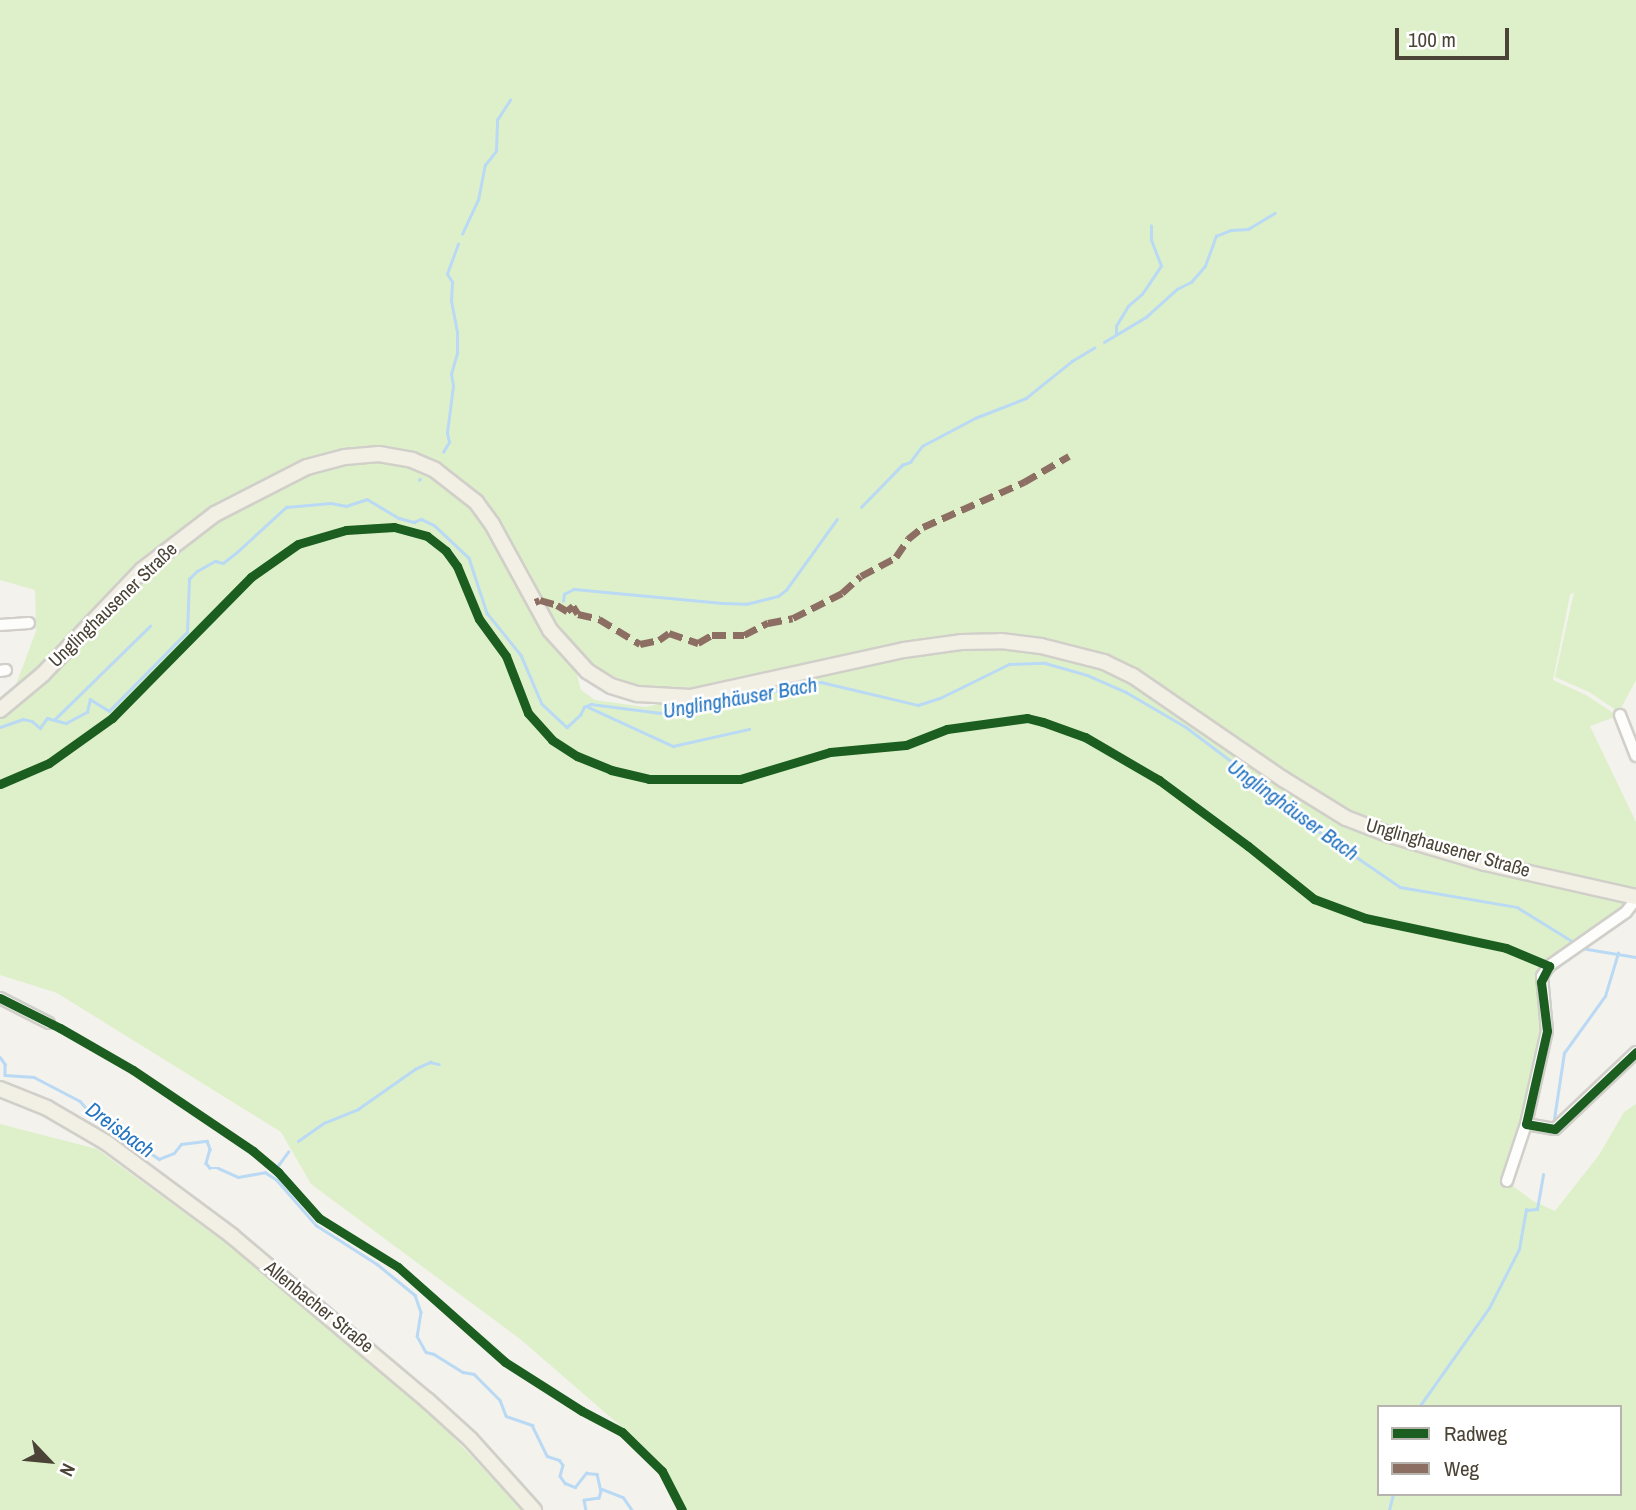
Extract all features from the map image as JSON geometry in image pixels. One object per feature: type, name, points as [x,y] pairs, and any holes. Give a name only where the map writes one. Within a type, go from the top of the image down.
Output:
[{"type":"main road","name":"Unglinghausener Straße","points":[[0,710],[43,674],[142,570],[215,514],[307,467],[345,457],[379,454],[412,460],[435,470],[476,502],[492,523],[558,640],[587,671],[611,686],[638,694],[690,697],[904,650],[962,642],[1000,641],[1041,646],[1104,662],[1133,676],[1294,786],[1346,818],[1390,835],[1473,859],[1636,898]]},
{"type":"main road","name":"Allenbacher Straße","points":[[6,1091],[47,1108],[83,1128],[212,1221],[380,1357],[470,1439],[534,1510]]},
{"type":"street","points":[[0,625],[29,624]]},
{"type":"street","points":[[1620,715],[1636,756]]},
{"type":"street","points":[[1507,1181],[1526,1124],[1548,1031],[1542,976],[1549,966],[1626,912],[1636,898]]},
{"type":"street","points":[[0,998],[49,1023]]},
{"type":"street","points":[[1526,1124],[1555,1129],[1636,1052]]},
{"type":"green space","points":[[0,0],[1636,0],[1636,680],[1619,712],[1589,692],[1555,677],[1574,592],[1570,595],[1553,680],[1586,695],[1618,716],[1590,726],[1636,822],[1636,891],[1499,859],[1395,830],[1345,811],[1144,675],[1092,650],[1016,634],[958,637],[681,689],[647,690],[596,669],[553,623],[531,575],[494,512],[457,477],[419,458],[322,456],[263,479],[210,509],[138,566],[14,690],[36,631],[35,590],[0,580]]},
{"type":"green space","points":[[361,459],[405,463],[448,483],[488,524],[575,668],[581,690],[595,700],[645,707],[869,660],[968,648],[1002,646],[1058,654],[1114,673],[1179,710],[1313,806],[1620,897],[1626,908],[1543,965],[1536,989],[1544,1021],[1522,1123],[1505,1180],[1533,1201],[1555,1211],[1599,1155],[1624,1112],[1636,1104],[1636,1510],[686,1510],[668,1474],[638,1441],[520,1339],[311,1184],[281,1132],[57,993],[0,975],[0,785],[44,767],[43,764],[0,781],[0,715],[18,704],[144,576],[250,500],[309,472]]},
{"type":"green space","points":[[0,1124],[97,1149],[283,1285],[423,1405],[522,1510],[0,1510]]},
{"type":"waterway","points":[[462,234],[478,200],[485,165],[496,151],[497,120],[510,100]]},
{"type":"waterway","points":[[1104,342],[1146,317],[1177,289],[1191,282],[1205,266],[1216,236],[1231,230],[1248,229],[1275,213]]},
{"type":"waterway","points":[[1116,333],[1116,326],[1128,306],[1142,294],[1161,266],[1151,240],[1151,226]]},
{"type":"waterway","points":[[443,452],[449,442],[447,433],[453,386],[451,374],[457,353],[457,332],[451,302],[452,282],[447,274],[458,244]]},
{"type":"waterway","points":[[861,507],[902,465],[910,462],[922,446],[975,418],[1026,398],[1072,361],[1094,348]]},
{"type":"waterway","name":"Unglinghäuser Bach","points":[[0,727],[23,719],[32,721],[40,728],[47,718],[66,723],[87,712],[90,699],[109,711],[187,632],[189,579],[197,571],[215,561],[223,563],[286,507],[331,503],[346,506],[367,499],[399,518],[414,522],[421,519],[434,525],[469,558],[487,613],[521,655],[542,704],[567,727],[580,715],[584,707],[591,704],[660,713],[821,682],[918,705],[940,698],[1009,664],[1045,663],[1087,675],[1126,692],[1186,727],[1231,761],[1260,791],[1400,887],[1517,907],[1575,943]]},
{"type":"waterway","points":[[563,601],[564,594],[574,589],[746,604],[778,596],[786,590],[837,519]]},
{"type":"waterway","points":[[55,719],[150,626]]},
{"type":"waterway","points":[[588,707],[673,746],[749,729]]},
{"type":"waterway","points":[[1581,948],[1636,957]]},
{"type":"waterway","points":[[1554,1119],[1564,1053],[1605,996],[1618,953]]},
{"type":"waterway","name":"Dreisbach","points":[[0,1057],[5,1064],[5,1075],[34,1077],[80,1101],[89,1111],[159,1159],[174,1153],[181,1144],[207,1141],[210,1149],[206,1163],[210,1168],[218,1168],[238,1177],[265,1172],[277,1180],[316,1225],[377,1264],[415,1295],[421,1312],[417,1336],[426,1352],[463,1372],[474,1374],[500,1400],[506,1416],[532,1425],[547,1456],[559,1460],[563,1465],[560,1476],[565,1483],[575,1487],[586,1473],[597,1474],[601,1491],[599,1498],[584,1500],[586,1510]]},
{"type":"waterway","points":[[298,1141],[324,1123],[358,1109],[415,1069],[430,1062],[439,1064]]},
{"type":"waterway","points":[[277,1167],[288,1152]]},
{"type":"waterway","points":[[1420,1405],[1489,1308],[1519,1249],[1526,1210],[1537,1209],[1543,1175]]},
{"type":"waterway","points":[[602,1489],[623,1497],[632,1510]]},
{"type":"waterway","points":[[1389,1510],[1392,1496]]},
{"type":"marked path","points":[[535,602],[540,600],[567,611],[573,606],[578,614],[599,619],[640,644],[659,640],[669,633],[698,643],[712,635],[744,635],[768,623],[793,618],[842,593],[861,576],[896,557],[908,539],[923,527],[1024,482],[1069,456]]},
{"type":"cycle path","points":[[0,784],[49,763],[112,718],[251,577],[298,544],[346,530],[394,527],[427,536],[446,551],[457,566],[479,619],[506,656],[528,713],[552,740],[577,756],[611,770],[649,779],[740,779],[830,752],[906,745],[947,729],[1027,718],[1043,722],[1085,737],[1159,780],[1314,899],[1365,918],[1506,948],[1549,966],[1541,982],[1547,1031],[1526,1124],[1555,1129],[1636,1052]]},
{"type":"cycle path","points":[[0,998],[60,1028],[133,1070],[253,1151],[278,1172],[319,1218],[398,1267],[505,1362],[582,1411],[622,1432],[662,1471],[682,1510]]}]
